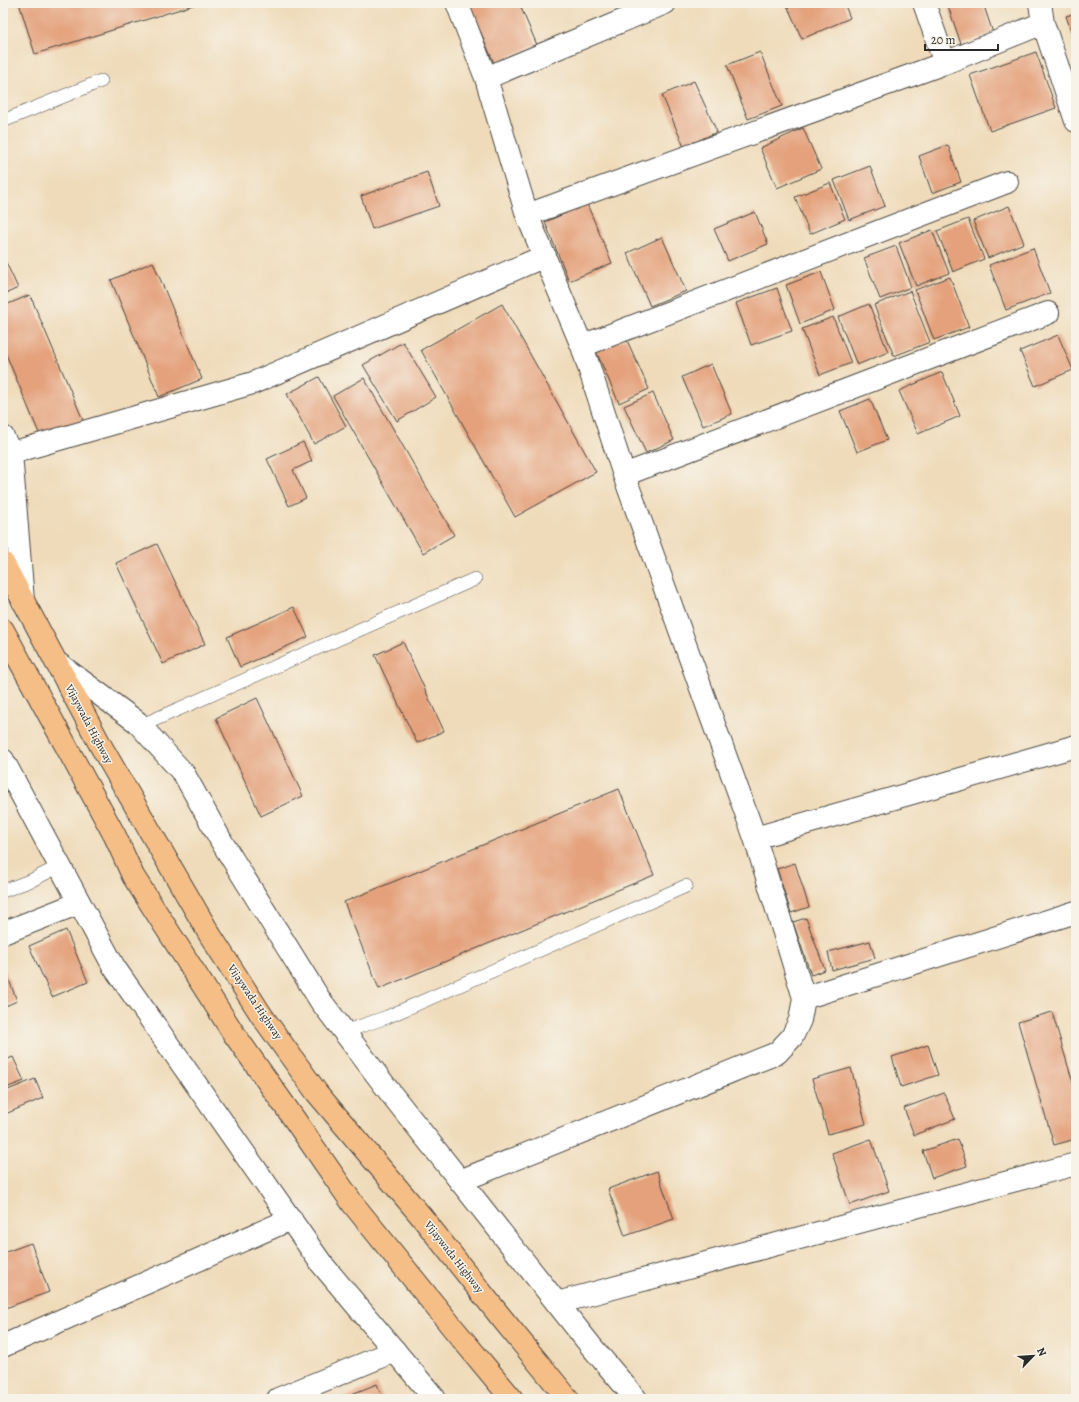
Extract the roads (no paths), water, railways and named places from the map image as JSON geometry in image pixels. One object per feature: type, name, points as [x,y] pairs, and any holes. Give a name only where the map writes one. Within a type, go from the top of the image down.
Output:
[{"type":"highway","name":"Vijaywada Highway","points":[[3,563],[102,748],[203,922],[262,1016],[317,1093],[421,1216],[568,1399]]},
{"type":"highway","points":[[3,630],[115,836],[133,876],[234,1034],[353,1204],[512,1399]]},
{"type":"street","points":[[457,3],[486,78],[527,215],[582,346],[624,475],[755,838],[804,998],[800,1020],[792,1037],[777,1053],[460,1181]]},
{"type":"street","points":[[486,78],[665,3]]},
{"type":"street","points":[[924,3],[945,64]]},
{"type":"street","points":[[527,215],[945,64],[1042,13],[1076,121]]},
{"type":"street","points":[[582,346],[1007,182]]},
{"type":"street","points":[[23,601],[7,445],[253,383],[545,256]]},
{"type":"street","points":[[624,475],[1048,313]]},
{"type":"street","points":[[56,662],[140,726],[184,774],[223,844],[320,1000],[460,1181],[636,1399]]},
{"type":"street","points":[[755,838],[1076,746]]},
{"type":"street","points":[[3,760],[114,967],[321,1263],[435,1399]]},
{"type":"street","points":[[3,933],[79,903]]},
{"type":"street","points":[[804,998],[1076,912]]},
{"type":"street","points":[[557,1302],[1076,1164]]},
{"type":"street","points":[[3,1346],[291,1219]]},
{"type":"street","points":[[278,1399],[395,1351]]},
{"type":"lane","points":[[3,121],[101,81]]},
{"type":"lane","points":[[140,726],[475,579]]},
{"type":"lane","points":[[3,891],[32,880],[60,866]]},
{"type":"lane","points":[[344,1032],[387,1017],[686,886]]}]
